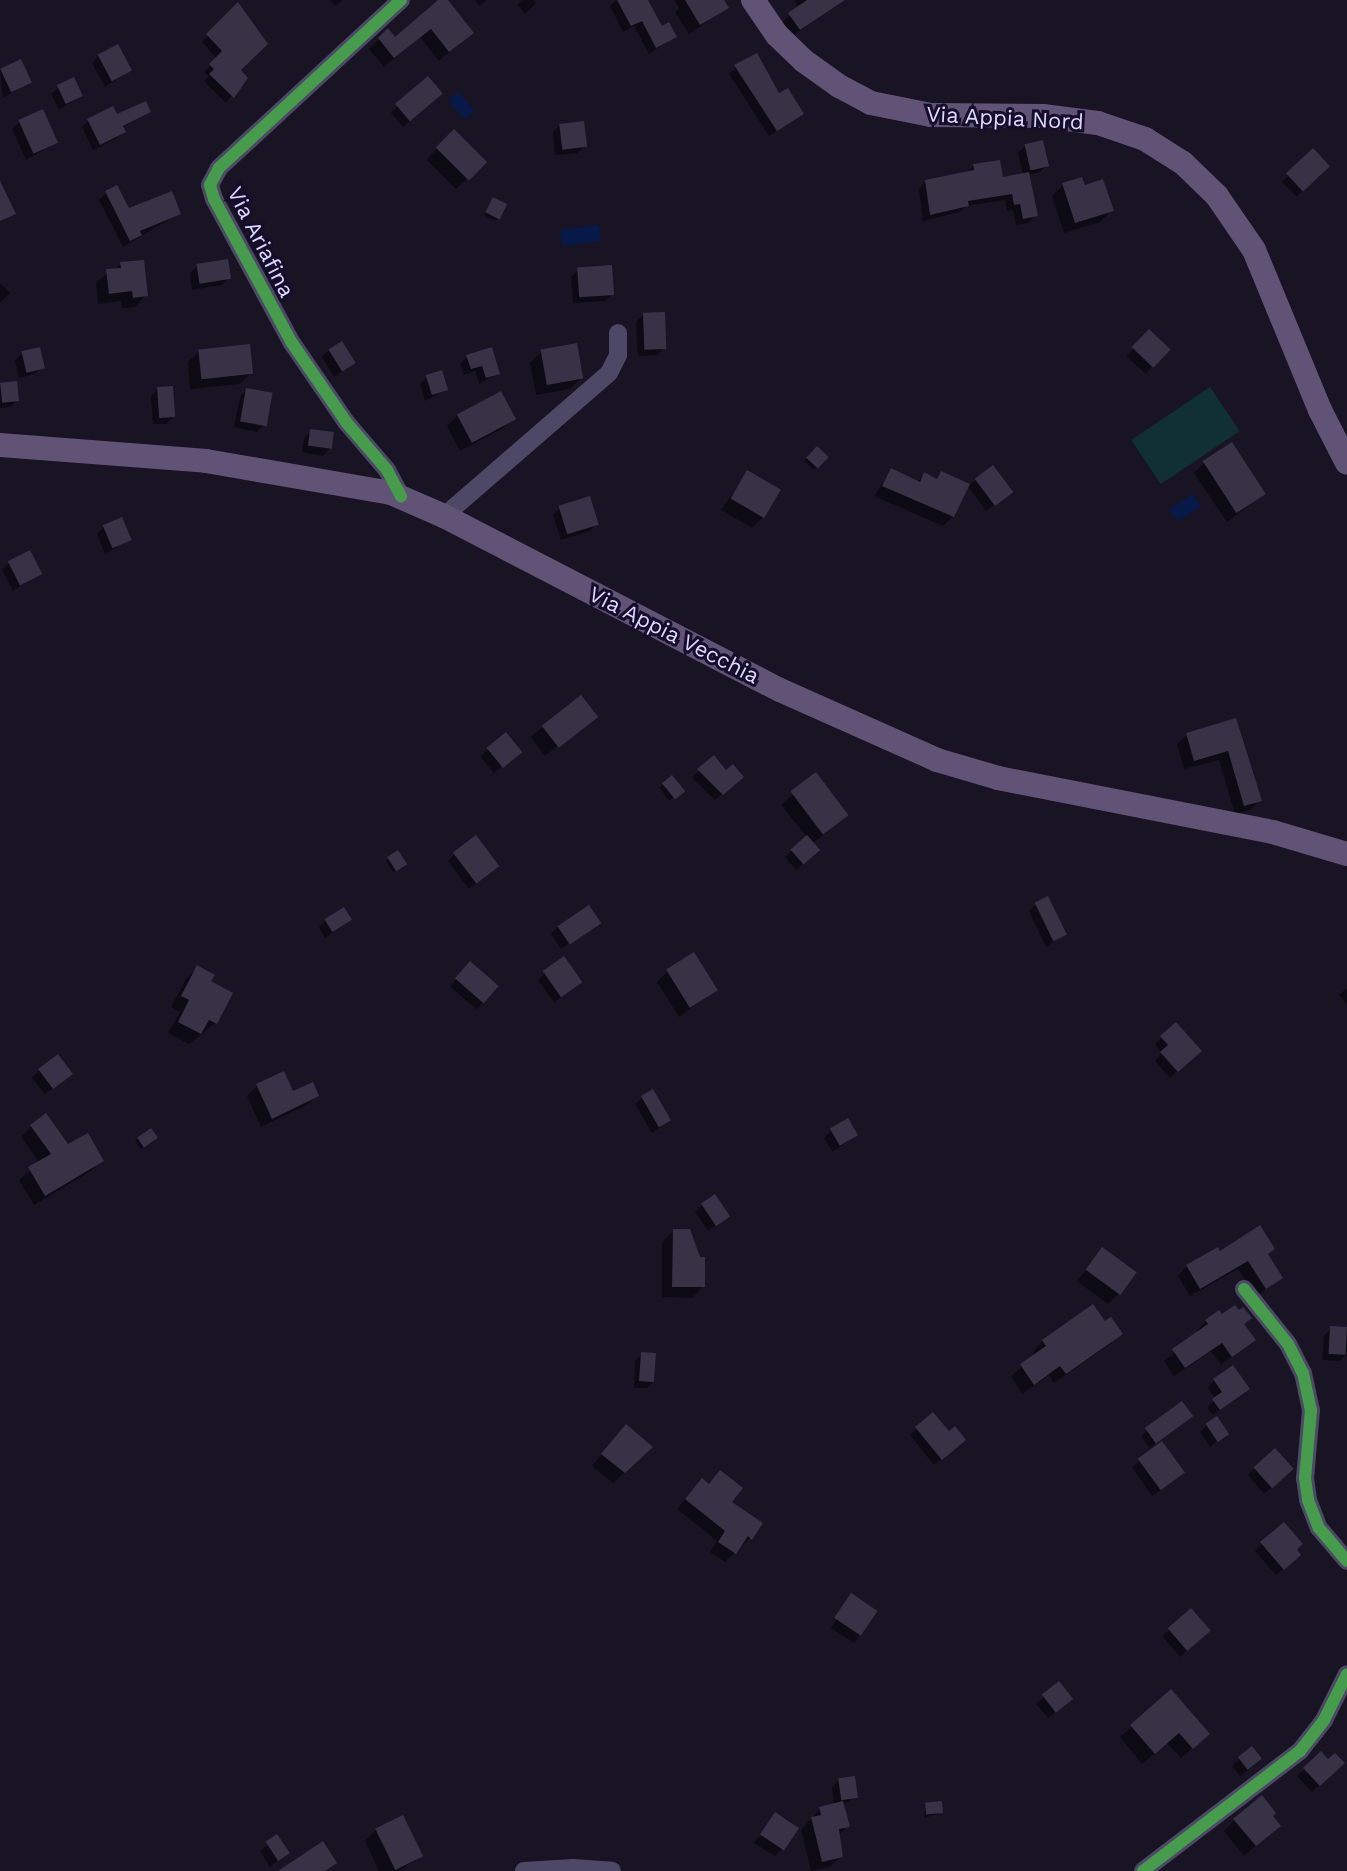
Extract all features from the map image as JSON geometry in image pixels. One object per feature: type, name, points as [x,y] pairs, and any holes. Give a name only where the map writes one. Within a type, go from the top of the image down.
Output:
[{"type":"main road","name":"Via Appia Nord","points":[[753,0],[777,35],[804,61],[839,86],[871,103],[931,115],[1043,116],[1098,123],[1145,139],[1183,163],[1217,196],[1254,250],[1320,410],[1347,463]]},
{"type":"main road","name":"Via Appia Vecchia","points":[[0,445],[206,461],[363,486],[401,496],[767,684],[948,764],[998,778],[1273,832],[1347,854]]},
{"type":"street","name":"Via Ariafina","points":[[401,0],[219,168],[210,185],[214,199],[292,343],[346,422],[387,470],[401,496]]},
{"type":"street","points":[[444,516],[609,373],[618,355],[618,333]]},
{"type":"street","points":[[1244,1289],[1288,1344],[1303,1373],[1311,1410],[1305,1478],[1308,1500],[1319,1528],[1347,1561]]},
{"type":"street","points":[[1143,1871],[1303,1748],[1324,1720],[1347,1674]]},
{"type":"street","points":[[524,1871],[573,1868],[612,1871]]},
{"type":"green space","points":[[1210,387],[1240,431],[1161,484],[1131,440]]},
{"type":"water","points":[[458,92],[475,111],[465,119],[448,101]]},
{"type":"water","points":[[599,225],[601,241],[562,246],[560,230]]},
{"type":"water","points":[[1193,494],[1201,507],[1177,522],[1169,509]]},
{"type":"building","points":[[438,0],[448,0],[474,33],[449,52],[431,29],[394,58],[378,38],[388,28],[395,37]]},
{"type":"building","points":[[617,0],[648,0],[662,26],[669,22],[677,37],[656,48],[642,21],[631,26]]},
{"type":"building","points":[[685,0],[724,0],[729,8],[700,25]]},
{"type":"building","points":[[807,0],[845,0],[800,30],[788,13]]},
{"type":"building","points":[[238,2],[268,44],[241,70],[248,78],[234,98],[209,74],[214,69],[209,64],[222,51],[206,34]]},
{"type":"building","points":[[118,44],[132,70],[112,81],[98,55]]},
{"type":"building","points":[[757,53],[779,93],[788,88],[804,114],[777,131],[734,65]]},
{"type":"building","points":[[21,59],[32,83],[11,92],[0,69]]},
{"type":"building","points":[[428,76],[443,94],[410,121],[395,104]]},
{"type":"building","points":[[74,77],[83,96],[66,104],[57,85]]},
{"type":"building","points":[[146,101],[151,112],[123,126],[126,132],[100,145],[87,119],[113,106],[117,114]]},
{"type":"building","points":[[43,109],[58,143],[33,154],[18,120]]},
{"type":"building","points":[[584,121],[587,147],[562,150],[559,124]]},
{"type":"building","points":[[454,129],[487,162],[469,181],[436,147]]},
{"type":"building","points":[[1043,140],[1049,166],[1031,171],[1024,144]]},
{"type":"building","points":[[1313,148],[1330,166],[1303,192],[1286,173]]},
{"type":"building","points":[[1000,160],[1003,177],[1029,172],[1038,216],[1023,219],[1020,204],[1014,205],[1012,194],[968,201],[969,206],[930,215],[925,180],[974,170],[973,164]]},
{"type":"building","points":[[1082,177],[1085,185],[1103,179],[1114,211],[1075,223],[1062,183]]},
{"type":"building","points":[[0,181],[16,214],[0,221]]},
{"type":"building","points":[[117,185],[129,208],[172,191],[181,214],[140,231],[142,235],[130,241],[105,191]]},
{"type":"building","points":[[493,197],[507,204],[500,219],[485,212]]},
{"type":"building","points":[[228,259],[231,279],[200,284],[196,264]]},
{"type":"building","points":[[144,260],[148,296],[133,298],[132,291],[109,294],[106,269],[121,268],[120,262]]},
{"type":"building","points":[[612,265],[614,295],[579,297],[577,267]]},
{"type":"building","points":[[665,312],[666,349],[644,350],[643,313]]},
{"type":"building","points":[[1149,329],[1171,350],[1153,368],[1132,347]]},
{"type":"building","points":[[342,341],[356,363],[342,372],[328,349]]},
{"type":"building","points":[[577,343],[583,378],[547,385],[541,349]]},
{"type":"building","points":[[250,344],[253,374],[201,379],[198,349]]},
{"type":"building","points":[[40,347],[45,368],[26,373],[21,351]]},
{"type":"building","points":[[492,347],[500,374],[486,378],[482,366],[471,369],[466,355]]},
{"type":"building","points":[[442,370],[448,390],[432,395],[426,375]]},
{"type":"building","points":[[17,381],[19,401],[2,403],[0,383]]},
{"type":"building","points":[[173,386],[175,417],[159,418],[157,387]]},
{"type":"building","points":[[246,388],[273,393],[267,426],[240,421]]},
{"type":"building","points":[[501,391],[516,419],[472,443],[457,414]]},
{"type":"building","points":[[310,429],[334,432],[332,449],[308,446]]},
{"type":"building","points":[[1232,442],[1266,494],[1236,513],[1203,461]]},
{"type":"building","points":[[817,446],[829,457],[818,469],[806,458]]},
{"type":"building","points":[[993,465],[1013,492],[995,506],[975,479]]},
{"type":"building","points":[[891,468],[920,482],[924,472],[937,479],[941,471],[970,484],[954,517],[882,486]]},
{"type":"building","points":[[747,470],[781,490],[764,518],[730,499]]},
{"type":"building","points":[[590,496],[599,525],[567,534],[558,506]]},
{"type":"building","points":[[122,517],[132,540],[112,548],[103,525]]},
{"type":"building","points":[[30,550],[42,574],[20,585],[8,561]]},
{"type":"building","points":[[581,695],[598,717],[559,748],[542,726]]},
{"type":"building","points":[[1236,718],[1262,801],[1244,806],[1228,751],[1194,761],[1186,733]]},
{"type":"building","points":[[506,732],[522,752],[503,768],[487,748]]},
{"type":"building","points":[[714,755],[726,770],[733,764],[744,777],[723,795],[697,769]]},
{"type":"building","points":[[816,772],[848,815],[823,834],[790,791]]},
{"type":"building","points":[[672,775],[685,791],[675,800],[662,783]]},
{"type":"building","points":[[476,835],[499,866],[476,884],[453,852]]},
{"type":"building","points":[[807,835],[820,850],[804,865],[790,849]]},
{"type":"building","points":[[398,850],[407,864],[396,871],[387,857]]},
{"type":"building","points":[[1048,896],[1067,935],[1053,941],[1035,903]]},
{"type":"building","points":[[589,905],[601,923],[570,944],[557,926]]},
{"type":"building","points":[[344,907],[352,920],[332,932],[324,919]]},
{"type":"building","points":[[694,952],[718,990],[690,1008],[666,969]]},
{"type":"building","points":[[564,956],[582,982],[561,997],[543,971]]},
{"type":"building","points":[[470,961],[499,986],[484,1003],[455,978]]},
{"type":"building","points":[[197,965],[215,975],[211,981],[233,993],[217,1024],[209,1020],[201,1034],[178,1022],[189,1000],[181,996]]},
{"type":"building","points":[[1176,1022],[1202,1051],[1178,1072],[1160,1052],[1168,1045],[1160,1036]]},
{"type":"building","points":[[58,1054],[73,1074],[53,1089],[38,1069]]},
{"type":"building","points":[[284,1071],[293,1091],[313,1082],[319,1096],[272,1119],[256,1084]]},
{"type":"building","points":[[653,1089],[671,1120],[659,1127],[641,1096]]},
{"type":"building","points":[[46,1113],[68,1144],[88,1133],[104,1161],[45,1196],[28,1167],[51,1154],[30,1125]]},
{"type":"building","points":[[848,1118],[858,1135],[840,1146],[830,1128]]},
{"type":"building","points":[[151,1128],[158,1138],[144,1148],[137,1138]]},
{"type":"building","points":[[715,1194],[730,1216],[716,1226],[701,1204]]},
{"type":"building","points":[[1260,1225],[1275,1249],[1268,1254],[1283,1278],[1266,1289],[1248,1261],[1200,1289],[1186,1265],[1218,1247],[1220,1251]]},
{"type":"building","points":[[673,1229],[690,1229],[700,1257],[705,1257],[705,1287],[672,1287]]},
{"type":"building","points":[[1102,1247],[1137,1272],[1120,1295],[1086,1270]]},
{"type":"building","points":[[1093,1304],[1105,1321],[1111,1317],[1123,1334],[1066,1374],[1060,1366],[1034,1385],[1020,1364],[1046,1346],[1042,1340]]},
{"type":"building","points":[[1235,1305],[1239,1310],[1243,1307],[1252,1318],[1244,1324],[1256,1340],[1232,1357],[1222,1343],[1185,1368],[1172,1349],[1208,1324],[1205,1320],[1219,1310],[1222,1314]]},
{"type":"building","points":[[1330,1326],[1347,1327],[1346,1355],[1329,1354]]},
{"type":"building","points":[[641,1352],[656,1353],[654,1382],[639,1381]]},
{"type":"building","points":[[1233,1365],[1250,1389],[1220,1410],[1212,1399],[1222,1392],[1213,1379]]},
{"type":"building","points":[[1182,1401],[1193,1416],[1156,1443],[1145,1428]]},
{"type":"building","points":[[933,1412],[949,1431],[955,1426],[966,1440],[942,1460],[915,1427]]},
{"type":"building","points":[[1217,1416],[1229,1434],[1218,1442],[1205,1424]]},
{"type":"building","points":[[626,1424],[653,1447],[625,1473],[601,1454]]},
{"type":"building","points":[[1162,1441],[1185,1473],[1161,1490],[1138,1459]]},
{"type":"building","points":[[1275,1448],[1294,1469],[1272,1488],[1253,1467]]},
{"type":"building","points":[[720,1470],[743,1488],[732,1502],[763,1523],[752,1540],[748,1536],[736,1554],[718,1542],[725,1531],[685,1499],[702,1478],[709,1484]]},
{"type":"building","points":[[1284,1522],[1303,1544],[1297,1549],[1301,1555],[1284,1570],[1260,1542]]},
{"type":"building","points":[[851,1593],[878,1611],[861,1636],[834,1618]]},
{"type":"building","points":[[1191,1608],[1211,1631],[1187,1651],[1168,1628]]},
{"type":"building","points":[[1059,1681],[1073,1699],[1056,1713],[1042,1695]]},
{"type":"building","points":[[1171,1689],[1210,1734],[1193,1749],[1179,1733],[1155,1754],[1130,1725]]},
{"type":"building","points":[[1252,1746],[1262,1759],[1248,1770],[1238,1757]]},
{"type":"building","points":[[1321,1751],[1328,1759],[1335,1753],[1345,1763],[1320,1786],[1303,1768]]},
{"type":"building","points":[[855,1776],[858,1798],[841,1800],[838,1778]]},
{"type":"building","points":[[1262,1795],[1276,1813],[1273,1816],[1281,1826],[1256,1846],[1233,1819]]},
{"type":"building","points":[[843,1801],[850,1827],[839,1829],[843,1857],[822,1862],[811,1817],[821,1815],[819,1807]]},
{"type":"building","points":[[942,1801],[943,1813],[926,1814],[925,1802]]},
{"type":"building","points":[[775,1812],[799,1828],[784,1851],[760,1834]]},
{"type":"building","points":[[403,1815],[423,1856],[395,1870],[375,1829]]},
{"type":"building","points":[[277,1834],[290,1853],[278,1861],[265,1842]]},
{"type":"building","points":[[323,1841],[337,1863],[325,1871],[278,1871]]},
{"type":"cycle path","points":[[401,0],[219,168],[210,185],[214,199],[292,343],[346,422],[387,470],[401,496]]},
{"type":"cycle path","points":[[1244,1289],[1288,1344],[1303,1373],[1311,1410],[1305,1478],[1308,1500],[1319,1528],[1347,1561]]},
{"type":"cycle path","points":[[1143,1871],[1300,1751],[1324,1720],[1347,1674]]}]
